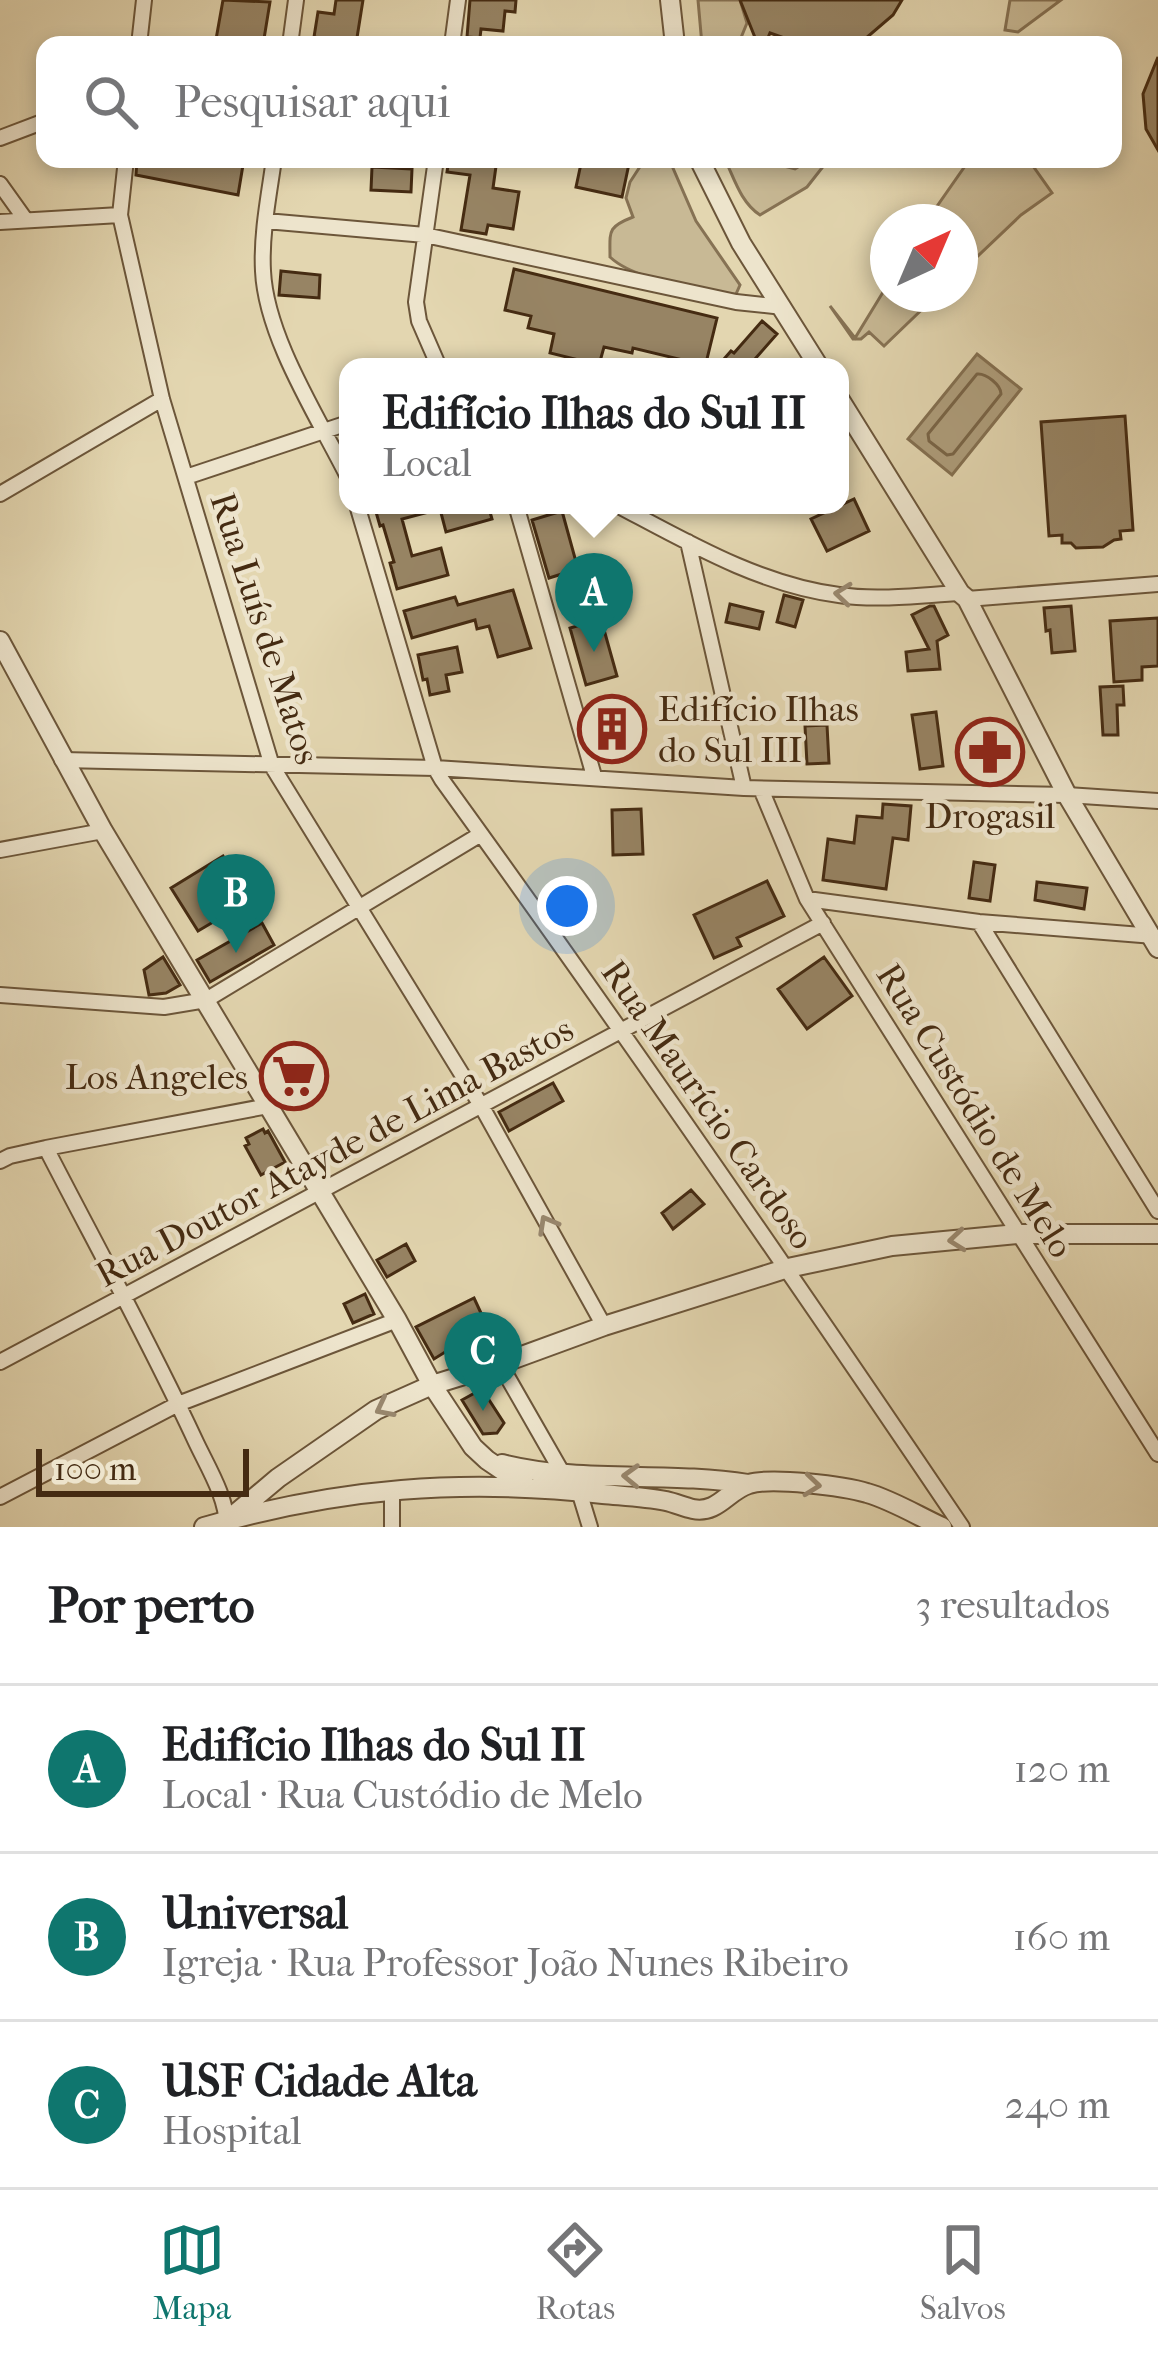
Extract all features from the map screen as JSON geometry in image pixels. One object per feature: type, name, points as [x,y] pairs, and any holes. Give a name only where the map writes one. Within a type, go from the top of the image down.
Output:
[{"type":"street","points":[[140,36],[144,0]]},
{"type":"street","points":[[291,36],[296,0]]},
{"type":"street","points":[[453,36],[458,0]]},
{"type":"street","points":[[670,0],[674,36]]},
{"type":"street","points":[[0,139],[36,125]]},
{"type":"street","name":"Rua Luís de Matos","points":[[125,168],[120,215],[162,399],[272,766],[482,1107],[604,1326]]},
{"type":"street","points":[[273,168],[262,268],[273,324],[339,459]]},
{"type":"street","points":[[433,358],[418,321],[416,302],[435,168]]},
{"type":"street","points":[[704,168],[741,243],[814,358]]},
{"type":"street","points":[[0,184],[25,220]]},
{"type":"street","points":[[0,222],[120,215]]},
{"type":"street","points":[[266,221],[425,235],[736,302],[783,307]]},
{"type":"street","points":[[0,494],[162,399]]},
{"type":"street","points":[[849,414],[963,596],[1067,795],[1155,940]]},
{"type":"street","points":[[186,477],[339,426]]},
{"type":"street","name":"Rua Maurício Cardoso","points":[[360,514],[435,768],[788,1268],[962,1527]]},
{"type":"street","points":[[519,514],[594,776]]},
{"type":"street","points":[[634,514],[766,578],[841,596],[963,596],[1158,584]]},
{"type":"street","name":"Rua Custódio de Melo","points":[[688,542],[753,789],[807,899],[1158,1454]]},
{"type":"street","points":[[0,641],[103,831],[432,1385],[472,1447],[527,1487]]},
{"type":"street","points":[[62,760],[435,768],[753,789],[1158,801]]},
{"type":"street","points":[[0,850],[103,831]]},
{"type":"street","points":[[0,995],[164,1007],[206,1000],[481,834]]},
{"type":"street","points":[[807,899],[1155,940]]},
{"type":"street","points":[[979,922],[1158,1211]]},
{"type":"street","name":"Rua Doutor Atayde de Lima Bastos","points":[[0,1362],[823,923]]},
{"type":"street","points":[[0,1161],[268,1106]]},
{"type":"street","points":[[46,1148],[178,1404],[219,1494],[227,1524]]},
{"type":"street","points":[[227,1524],[278,1478],[376,1410],[432,1385],[788,1268],[892,1246],[1017,1234],[1158,1234]]},
{"type":"street","points":[[0,1497],[178,1404],[397,1321]]},
{"type":"street","points":[[500,1364],[563,1474]]},
{"type":"street","points":[[487,1460],[563,1474],[809,1484],[868,1493],[942,1527]]},
{"type":"street","points":[[688,1478],[683,1493],[694,1527]]},
{"type":"street","points":[[718,1479],[719,1527]]},
{"type":"street","points":[[204,1527],[327,1497],[464,1485],[578,1491],[667,1501],[694,1510],[722,1503],[748,1484]]},
{"type":"street","points":[[392,1491],[392,1527]]},
{"type":"street","points":[[578,1491],[590,1527]]},
{"type":"shaded area","points":[[698,0],[740,0],[747,23],[742,36],[701,36]]},
{"type":"shaded area","points":[[1010,0],[1061,0],[1018,32],[1005,30]]},
{"type":"shaded area","points":[[639,168],[673,168],[696,221],[740,285],[736,294],[649,277],[610,257],[612,231],[633,217],[626,198]]},
{"type":"shaded area","points":[[729,168],[822,168],[807,187],[760,215],[741,193]]},
{"type":"shaded area","points":[[964,168],[1034,168],[1052,193],[978,256],[978,204],[939,204]]},
{"type":"shaded area","points":[[830,306],[855,338],[871,312],[919,312],[884,346],[869,332],[853,339]]},
{"type":"water","points":[[977,354],[1021,389],[952,475],[908,439]]},
{"type":"building","points":[[223,0],[270,2],[264,36],[217,36]]},
{"type":"building","points":[[336,0],[363,0],[357,36],[314,36],[318,12],[334,14]]},
{"type":"building","points":[[470,0],[516,0],[515,12],[505,11],[503,31],[481,29],[480,36],[467,36]]},
{"type":"building","points":[[740,0],[902,0],[893,15],[868,36],[754,36]]},
{"type":"building","points":[[1158,57],[1158,150],[1146,129],[1143,94]]},
{"type":"building","points":[[136,168],[242,168],[238,195],[136,175]]},
{"type":"building","points":[[372,168],[412,169],[411,192],[371,190]]},
{"type":"building","points":[[448,168],[496,168],[493,188],[519,192],[513,229],[488,225],[486,234],[461,230],[470,175],[447,172]]},
{"type":"building","points":[[580,168],[628,168],[622,197],[576,187]]},
{"type":"building","points":[[514,269],[717,318],[707,358],[604,347],[601,358],[570,358],[550,353],[554,334],[528,328],[531,316],[505,310]]},
{"type":"building","points":[[281,271],[320,275],[319,298],[279,295]]},
{"type":"building","points":[[762,321],[777,334],[756,358],[725,358]]},
{"type":"building","points":[[1125,416],[1133,530],[1120,531],[1121,539],[1103,547],[1076,548],[1062,543],[1062,535],[1049,536],[1041,422]]},
{"type":"building","points":[[854,499],[869,531],[827,551],[811,519],[849,514],[849,501]]},
{"type":"building","points":[[377,514],[421,514],[402,519],[412,556],[441,548],[448,575],[397,589],[390,563],[394,562]]},
{"type":"building","points":[[441,514],[491,514],[492,519],[446,532]]},
{"type":"building","points":[[563,514],[578,569],[549,578],[532,520]]},
{"type":"building","points":[[513,590],[531,648],[498,657],[489,626],[477,629],[475,620],[412,638],[404,611],[455,597],[458,605]]},
{"type":"building","points":[[784,595],[803,600],[795,627],[777,622]]},
{"type":"building","points":[[730,604],[763,612],[759,629],[726,622]]},
{"type":"building","points":[[930,606],[948,635],[937,641],[940,669],[908,671],[906,652],[929,649],[912,615]]},
{"type":"building","points":[[1071,606],[1075,651],[1052,653],[1044,608]]},
{"type":"building","points":[[1158,618],[1158,666],[1142,667],[1142,680],[1114,682],[1110,621]]},
{"type":"building","points":[[601,619],[617,676],[586,685],[570,628]]},
{"type":"building","points":[[457,647],[462,672],[446,675],[449,691],[430,695],[418,655]]},
{"type":"building","points":[[1123,686],[1124,705],[1117,705],[1118,735],[1103,735],[1100,687]]},
{"type":"building","name":"Edifício Ilhas do Sul III","points":[[625,706],[635,742],[600,752],[589,717]]},
{"type":"building","points":[[936,712],[943,766],[920,769],[912,715]]},
{"type":"building","points":[[827,725],[829,763],[807,764],[805,726]]},
{"type":"building","name":"Drogasil","points":[[1012,737],[1014,764],[967,767],[966,740]]},
{"type":"building","points":[[883,804],[911,806],[908,840],[893,838],[886,889],[823,880],[828,839],[854,843],[857,816],[882,818]]},
{"type":"building","points":[[641,809],[643,854],[613,855],[612,810]]},
{"type":"building","points":[[223,856],[235,876],[215,888],[230,912],[198,931],[171,888]]},
{"type":"building","points":[[974,862],[995,865],[990,901],[969,898]]},
{"type":"building","points":[[767,881],[784,916],[737,938],[741,946],[714,958],[694,915]]},
{"type":"building","points":[[1037,882],[1087,888],[1084,909],[1035,900]]},
{"type":"building","points":[[262,923],[274,945],[210,982],[197,960]]},
{"type":"building","points":[[163,957],[180,985],[149,995],[144,970]]},
{"type":"building","points":[[824,957],[852,996],[807,1029],[778,989]]},
{"type":"building","name":"Los Angeles","points":[[305,1046],[326,1077],[284,1105],[264,1073]]},
{"type":"building","points":[[553,1083],[563,1101],[509,1131],[499,1112]]},
{"type":"building","points":[[263,1129],[285,1162],[261,1175],[245,1146],[249,1144],[246,1138]]},
{"type":"building","points":[[691,1190],[704,1204],[673,1229],[662,1213]]},
{"type":"building","points":[[406,1244],[415,1261],[387,1277],[377,1260]]},
{"type":"building","points":[[365,1294],[374,1314],[353,1323],[344,1304]]},
{"type":"building","points":[[474,1298],[487,1326],[434,1359],[416,1327]]},
{"type":"building","points":[[482,1389],[504,1423],[497,1433],[483,1434],[462,1400]]},
{"type":"place","name":"Edifício Ilhas do Sul II","points":[[594,652]]},
{"type":"place","name":"Edifício Ilhas do Sul III","points":[[612,729]]},
{"type":"place","name":"Drogasil","points":[[990,752]]},
{"type":"place","name":"Universal","points":[[236,953]]},
{"type":"place","name":"Los Angeles","points":[[294,1076]]},
{"type":"place","name":"USF Cidade Alta","points":[[483,1411]]}]
